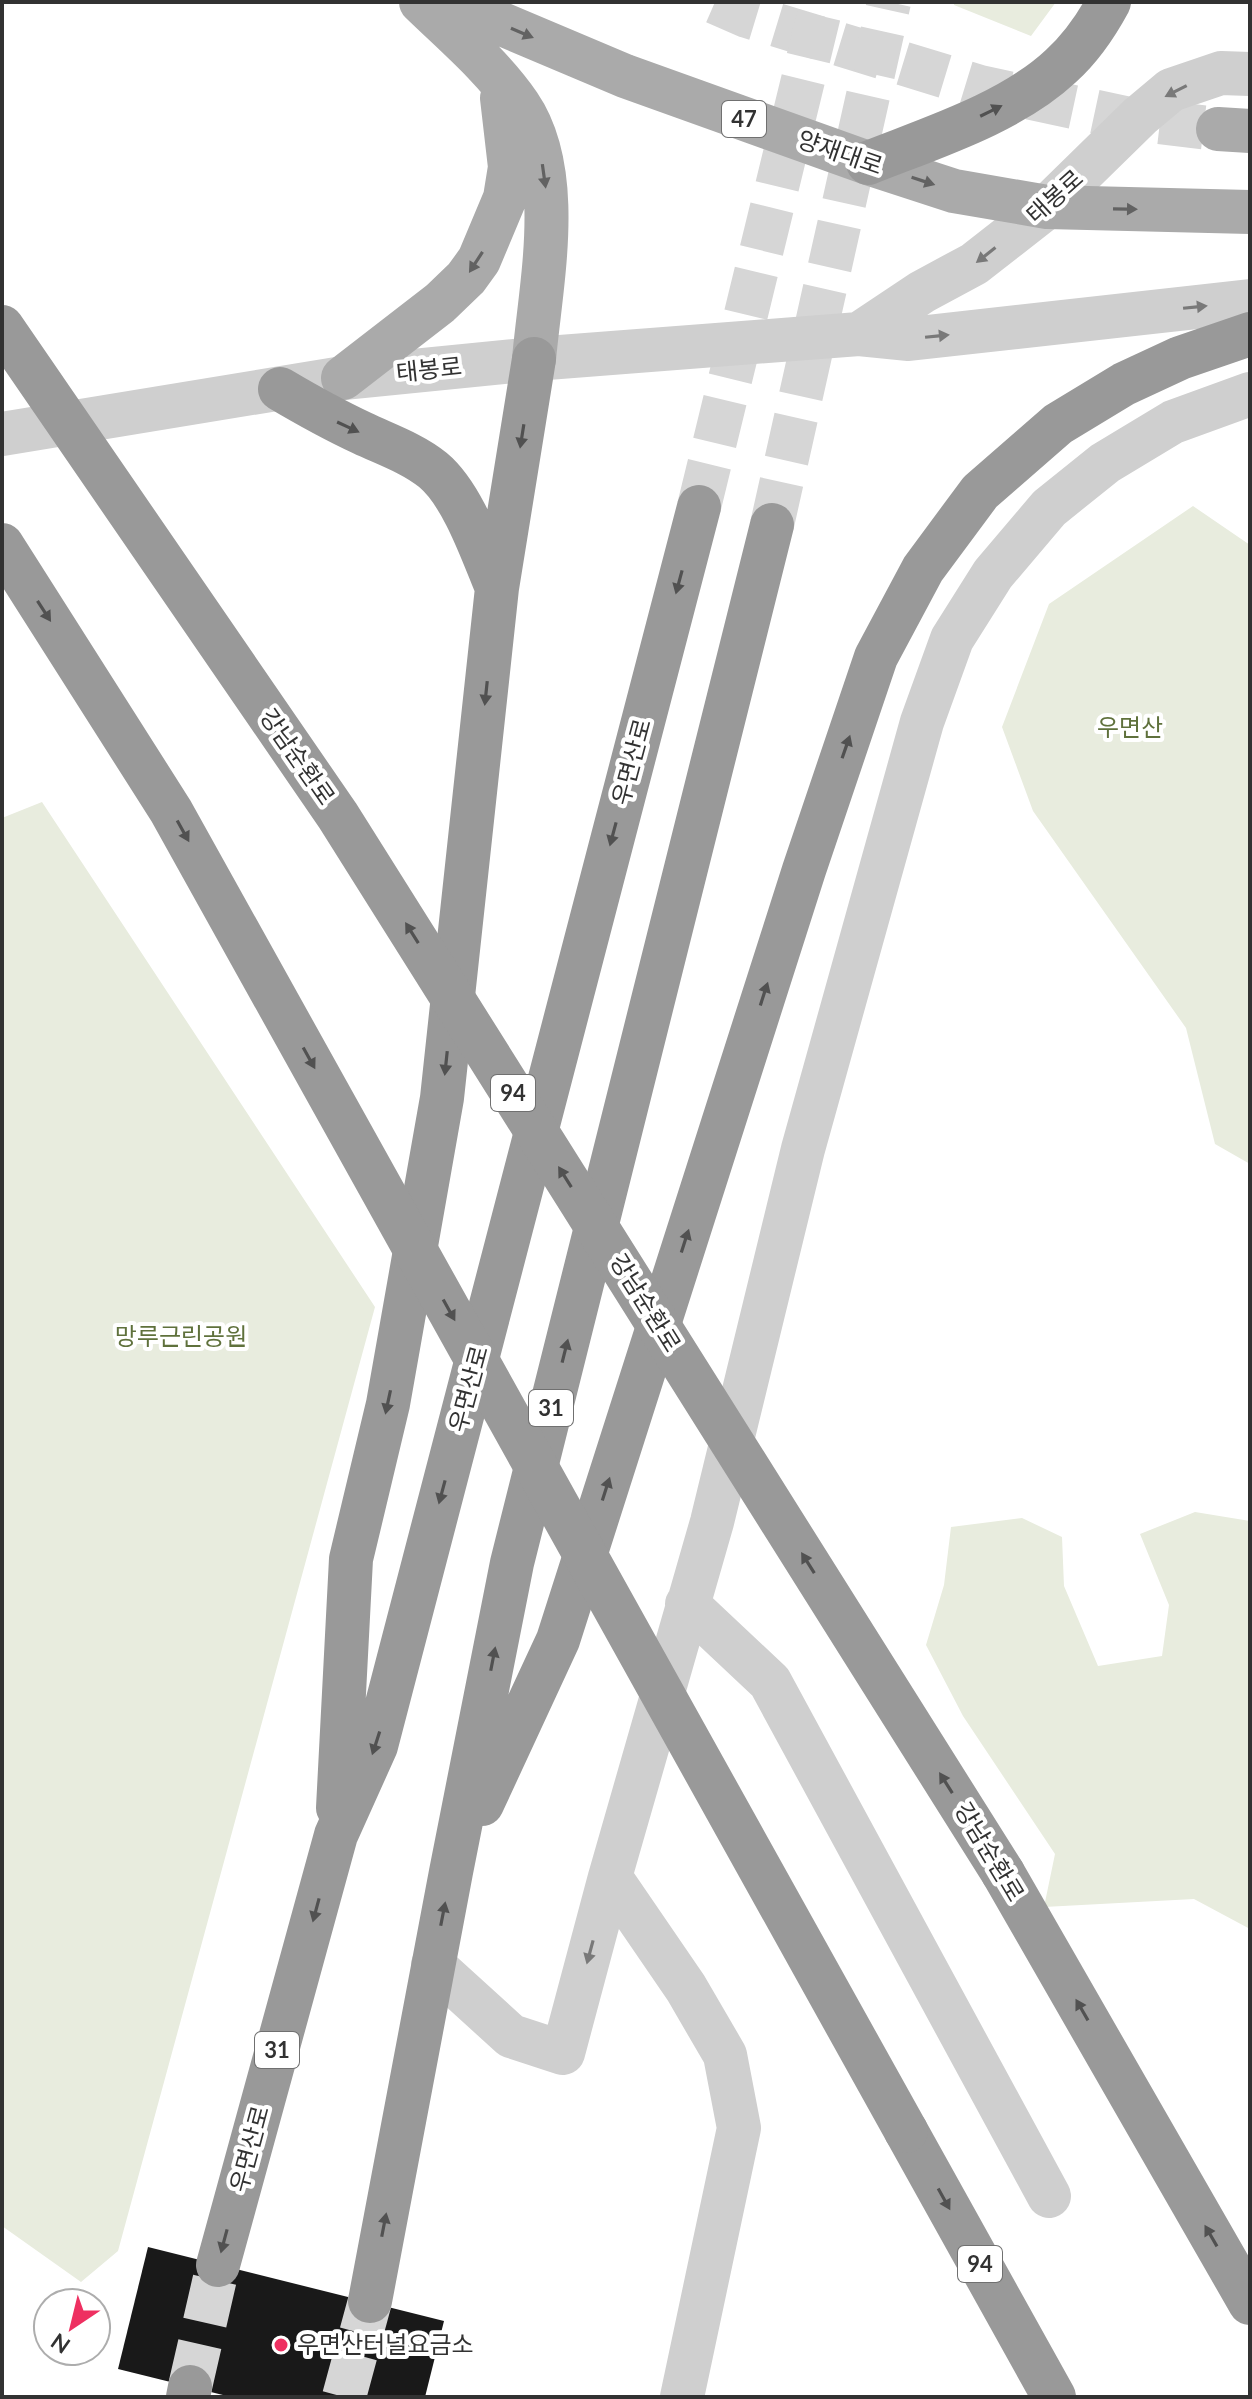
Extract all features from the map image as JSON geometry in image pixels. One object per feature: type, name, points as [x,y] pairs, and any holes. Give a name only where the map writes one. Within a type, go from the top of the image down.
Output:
[{"type":"highway","points":[[868,163],[963,125],[1039,85],[1080,47],[1109,2]]},
{"type":"highway","name":"강남순환로","points":[[2,327],[338,816],[1003,1873],[1250,2303]]},
{"type":"highway","points":[[451,1872],[558,1640],[804,870],[876,657],[923,569],[980,492],[1047,434],[1124,384],[1180,358],[1250,334]]},
{"type":"highway","points":[[336,1835],[351,1559],[388,1404],[442,1098],[497,588],[534,359]]},
{"type":"highway","points":[[280,389],[335,421],[407,453],[434,471],[455,497],[497,588]]},
{"type":"highway","name":"우면산로","points":[[218,2265],[336,1835],[376,1746],[699,507]]},
{"type":"highway","name":"31","points":[[370,2301],[512,1563],[772,525]]},
{"type":"highway","name":"94","points":[[2,545],[171,811],[1054,2397]]},
{"type":"main road","points":[[421,2],[500,80],[521,108],[535,137],[544,168],[546,224],[534,359]]},
{"type":"main road","name":"양재대로","points":[[450,2],[625,76],[954,191],[1047,207],[1250,212]]},
{"type":"main road","points":[[343,378],[440,303],[466,278],[483,252],[505,198],[510,167],[500,80]]},
{"type":"street","name":"태봉로","points":[[859,334],[922,292],[974,264],[1047,207],[1171,90],[1221,73],[1250,74]]},
{"type":"street","name":"태봉로","points":[[2,434],[343,378],[534,359],[859,334],[909,339],[1250,301]]},
{"type":"street","points":[[433,1965],[511,2036],[563,2053],[712,1522],[803,1149],[922,722],[952,639],[993,574],[1049,508],[1105,463],[1173,422],[1250,394]]},
{"type":"street","points":[[687,1604],[770,1682],[1049,2196]]},
{"type":"street","points":[[610,1877],[686,1988],[725,2055],[739,2128],[682,2397]]},
{"type":"green space","points":[[954,2],[1056,2],[1031,36],[954,5]]},
{"type":"green space","name":"우면산","points":[[1193,506],[1250,545],[1250,1164],[1215,1144],[1186,1028],[1033,811],[1002,727],[1049,604]]},
{"type":"green space","name":"망루근린공원","points":[[42,802],[375,1307],[118,2251],[81,2282],[2,2226],[2,818]]},
{"type":"green space","points":[[1195,1512],[1250,1521],[1250,1929],[1194,1899],[1044,1907],[1055,1854],[963,1716],[926,1645],[944,1585],[951,1527],[1022,1518],[1062,1537],[1064,1586],[1098,1666],[1162,1656],[1169,1605],[1140,1534]]},
{"type":"building","name":"우면산터널요금소","points":[[148,2247],[444,2321],[425,2397],[231,2397],[118,2369]]},
{"type":"tunnel","points":[[715,2],[747,16],[980,87],[1125,118],[1218,129]]},
{"type":"tunnel","points":[[699,507],[822,2]]},
{"type":"tunnel","points":[[772,525],[889,2]]},
{"type":"tunnel","points":[[190,2387],[218,2265]]},
{"type":"tunnel","points":[[344,2397],[370,2301]]},
{"type":"place","name":"우면산터널요금소","points":[[281,2345]]}]
